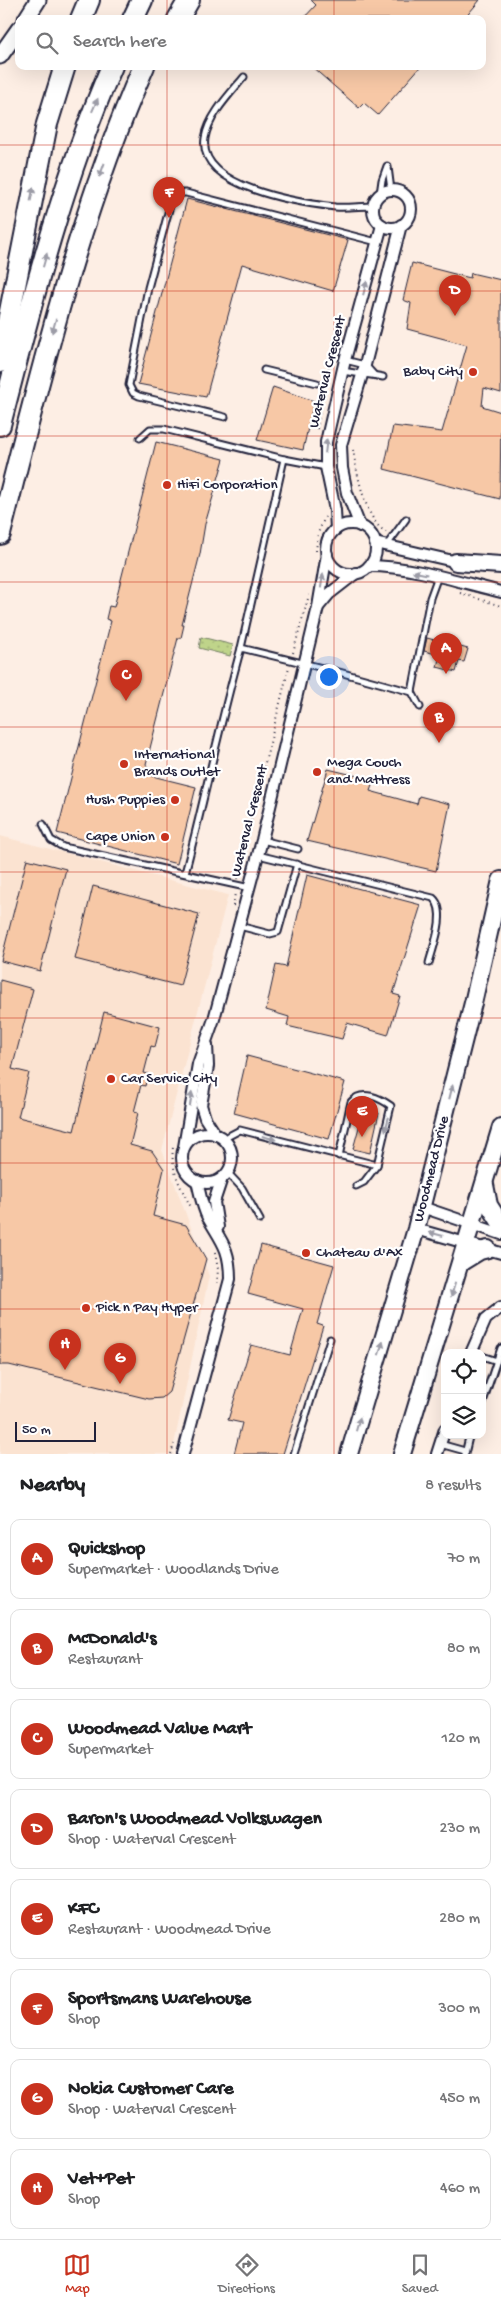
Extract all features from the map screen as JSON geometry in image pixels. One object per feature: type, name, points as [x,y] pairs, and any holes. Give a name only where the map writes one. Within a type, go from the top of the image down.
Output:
[{"type":"highway","points":[[83,15],[89,0]]},
{"type":"highway","points":[[135,15],[142,0]]},
{"type":"highway","points":[[168,15],[175,0]]},
{"type":"highway","points":[[180,15],[189,0]]},
{"type":"highway","points":[[0,362],[45,133],[63,70]]},
{"type":"highway","points":[[0,425],[64,195],[92,114],[110,70]]},
{"type":"highway","points":[[0,534],[46,354],[90,206],[119,124],[142,70]]},
{"type":"highway","points":[[119,124],[149,70]]},
{"type":"main road","points":[[29,15],[38,0]]},
{"type":"main road","points":[[0,56],[15,35]]},
{"type":"main road","points":[[456,562],[501,565]]},
{"type":"main road","name":"Woodmead Drive","points":[[349,1454],[422,1207],[474,999],[501,880]]},
{"type":"main road","points":[[402,1454],[462,1262],[471,1225],[485,1185],[501,1127]]},
{"type":"main road","points":[[485,1185],[489,1205],[501,1224]]},
{"type":"main road","points":[[462,1262],[480,1251],[495,1251]]},
{"type":"street","points":[[391,190],[404,194],[410,205],[408,219],[401,225],[388,227],[382,225],[375,217],[373,206],[380,194],[391,190]]},
{"type":"street","name":"Waterval Crescent","points":[[336,529],[335,510],[326,467],[326,442],[344,365],[382,225]]},
{"type":"street","name":"Waterval Crescent","points":[[360,526],[347,493],[342,468],[341,445],[401,225]]},
{"type":"street","points":[[369,566],[376,551],[372,536],[360,526],[352,524],[336,529],[326,542],[327,554],[333,566],[340,571],[356,573],[369,566],[382,566],[436,581],[501,592]]},
{"type":"street","points":[[375,543],[456,562],[501,570]]},
{"type":"street","name":"Waterval Crescent","points":[[184,1147],[198,1064],[207,1041],[250,888],[318,607],[327,554]]},
{"type":"street","name":"Waterval Crescent","points":[[318,607],[329,594],[356,573]]},
{"type":"street","name":"Waterval Crescent","points":[[207,1041],[208,1066],[201,1105],[205,1118],[219,1137]]},
{"type":"street","points":[[183,1454],[228,1287],[228,1256],[219,1233],[214,1213],[214,1202],[225,1175],[231,1166],[231,1151],[219,1137],[209,1133],[194,1136],[184,1147],[182,1161],[188,1175],[197,1181],[208,1183],[225,1175]]},
{"type":"street","points":[[197,1181],[204,1209],[219,1233]]},
{"type":"street","points":[[422,1207],[501,1234]]},
{"type":"street","points":[[416,1229],[495,1251]]},
{"type":"street","points":[[474,1349],[486,1319],[501,1307]]},
{"type":"lane","points":[[244,77],[211,122],[205,137],[205,148],[212,164],[240,186],[336,207],[373,206]]},
{"type":"lane","points":[[380,194],[387,166],[391,190]]},
{"type":"lane","points":[[225,417],[139,396],[133,393],[128,385],[148,288],[172,198],[180,193],[186,194],[378,242]]},
{"type":"lane","points":[[344,365],[384,377]]},
{"type":"lane","points":[[344,365],[374,374]]},
{"type":"lane","points":[[264,370],[318,383]]},
{"type":"lane","points":[[140,438],[150,429],[164,429],[284,459],[326,467]]},
{"type":"lane","points":[[185,873],[205,795],[213,750],[241,648],[284,459]]},
{"type":"lane","points":[[387,545],[406,519]]},
{"type":"lane","points":[[420,707],[412,692],[436,581]]},
{"type":"lane","points":[[241,648],[304,662],[412,692]]},
{"type":"lane","points":[[44,824],[51,840],[63,846],[250,888]]},
{"type":"lane","points":[[262,840],[298,849]]},
{"type":"lane","points":[[258,855],[413,892],[436,900],[440,923],[429,963]]},
{"type":"lane","points":[[239,926],[270,934],[278,932],[297,864]]},
{"type":"lane","points":[[339,1156],[352,1102],[361,1095],[376,1097],[391,1106],[377,1165],[364,1182],[356,1186]]},
{"type":"lane","points":[[219,1137],[240,1130],[377,1165]]},
{"type":"lane","points":[[225,1175],[242,1188],[260,1220]]},
{"type":"lane","points":[[294,1454],[330,1339]]},
{"type":"lane","points":[[486,1394],[501,1348]]},
{"type":"lane","points":[[486,1357],[497,1361]]},
{"type":"lane","points":[[438,1449],[465,1453],[468,1439]]},
{"type":"path","points":[[352,446],[357,474],[371,515],[382,530],[393,536]]},
{"type":"path","points":[[436,581],[501,606]]},
{"type":"shaded area","points":[[0,836],[228,895],[162,1150],[209,1276],[172,1454],[0,1454]]},
{"type":"green space","points":[[201,637],[233,645],[230,656],[199,648]]},
{"type":"building","points":[[311,0],[480,0],[467,15],[307,15],[316,5]]},
{"type":"building","points":[[316,70],[417,70],[378,115],[364,103],[359,108]]},
{"type":"building","points":[[187,199],[348,240],[333,291],[242,264],[206,397],[138,384]]},
{"type":"building","points":[[412,263],[470,278],[471,273],[501,280],[501,393],[484,388],[482,406],[501,412],[500,499],[384,469],[393,426],[442,432],[467,345],[407,329],[411,303],[403,300]]},
{"type":"building","points":[[273,387],[314,401],[303,450],[257,440]]},
{"type":"building","points":[[156,442],[224,459],[205,524],[200,554],[182,625],[184,625],[181,638],[178,638],[146,764],[152,776],[196,787],[177,864],[57,833],[111,621],[106,619],[109,606],[114,607]]},
{"type":"building","points":[[427,638],[468,649],[464,662],[459,661],[456,672],[437,667],[440,655],[424,651]]},
{"type":"building","points":[[328,769],[374,780],[370,791],[417,804],[419,796],[450,804],[436,871],[307,841]]},
{"type":"building","points":[[27,859],[66,869],[40,971],[1,961]]},
{"type":"building","points":[[307,875],[421,905],[393,994],[400,996],[388,1035],[347,1023],[342,1039],[287,1026],[289,1017],[266,1010],[276,965],[286,967]]},
{"type":"building","points":[[93,886],[199,914],[180,986],[75,959]]},
{"type":"building","points":[[0,980],[33,989],[12,1069],[29,1073],[18,1117],[74,1131],[104,1012],[160,1027],[155,1047],[151,1046],[144,1073],[148,1074],[145,1086],[141,1085],[134,1112],[138,1113],[130,1145],[152,1151],[164,1169],[153,1216],[186,1225],[206,1259],[169,1392],[162,1398],[149,1399],[9,1365],[0,1365]]},
{"type":"building","points":[[247,1056],[345,1082],[329,1139],[234,1113]]},
{"type":"building","points":[[364,1109],[379,1113],[370,1153],[353,1149]]},
{"type":"building","points":[[261,1245],[334,1265],[317,1324],[323,1326],[283,1454],[234,1454],[242,1423],[228,1420],[251,1345],[290,1355],[303,1309],[248,1294]]},
{"type":"place","name":"Sportsmans Warehouse","points":[[169,218]]},
{"type":"place","name":"Baron's Woodmead Volkswagen","points":[[455,316]]},
{"type":"place","name":"Baby City","points":[[473,372]]},
{"type":"place","name":"HiFi Corporation","points":[[167,485]]},
{"type":"place","name":"Quickshop","points":[[446,674]]},
{"type":"place","name":"Woodmead Value Mart","points":[[126,701]]},
{"type":"place","name":"McDonald's","points":[[439,743]]},
{"type":"place","name":"International Brands Outlet","points":[[124,764]]},
{"type":"place","name":"Mega Couch and Mattress","points":[[317,772]]},
{"type":"place","name":"Hush Puppies","points":[[175,800]]},
{"type":"place","name":"Cape Union","points":[[165,837]]},
{"type":"place","name":"Car Service City","points":[[111,1079]]},
{"type":"place","name":"KFC","points":[[362,1137]]},
{"type":"place","name":"Chateau d'Ax","points":[[306,1253]]},
{"type":"place","name":"Pick n Pay Hyper","points":[[86,1308]]},
{"type":"place","name":"Vet+Pet","points":[[65,1370]]},
{"type":"place","name":"Nokia Customer Care","points":[[120,1384]]}]
